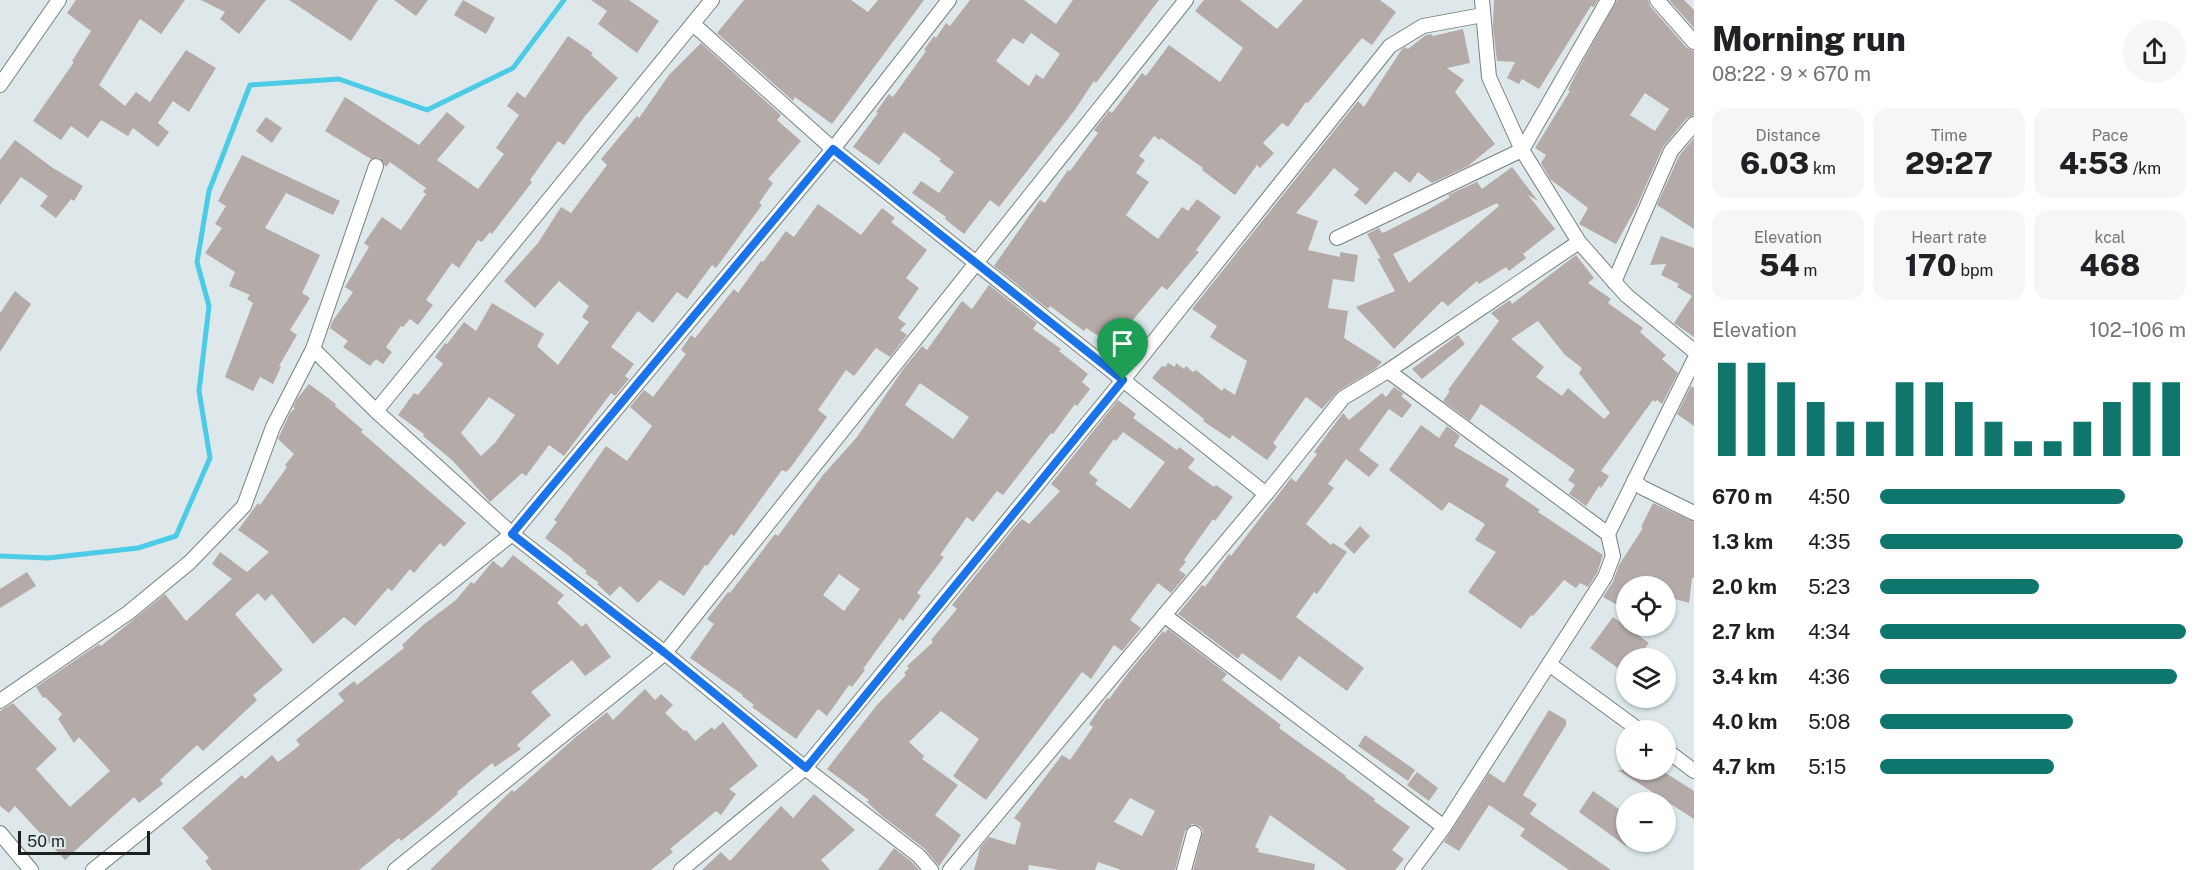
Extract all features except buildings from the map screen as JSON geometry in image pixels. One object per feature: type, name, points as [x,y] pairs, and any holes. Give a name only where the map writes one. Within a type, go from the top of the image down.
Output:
[{"type":"street","points":[[0,85],[59,0]]},
{"type":"street","points":[[376,411],[712,0]]},
{"type":"street","points":[[93,870],[512,534],[833,149],[949,0]]},
{"type":"street","points":[[395,870],[665,653],[1186,0]]},
{"type":"street","points":[[1482,0],[1489,77],[1522,150],[1579,242],[1626,295],[1694,351]]},
{"type":"street","points":[[1337,238],[1522,150],[1608,0]]},
{"type":"street","points":[[1657,0],[1694,42]]},
{"type":"street","points":[[681,870],[806,768],[1123,380],[1390,46],[1423,26],[1483,15]]},
{"type":"street","points":[[693,24],[833,149],[1266,494]]},
{"type":"street","points":[[1614,282],[1671,151],[1694,124]]},
{"type":"street","points":[[0,702],[128,614],[190,562],[244,506],[273,427],[314,349],[376,166]]},
{"type":"street","points":[[950,870],[1266,494],[1343,398],[1388,371],[1579,242]]},
{"type":"street","points":[[314,349],[376,411],[512,534],[919,856],[931,870]]},
{"type":"street","points":[[1412,870],[1444,827],[1605,577],[1613,556],[1608,534],[1694,360]]},
{"type":"street","points":[[1388,371],[1608,534]]},
{"type":"street","points":[[1634,481],[1643,488],[1694,513]]},
{"type":"street","points":[[1164,615],[1444,827]]},
{"type":"street","points":[[1549,664],[1626,720]]},
{"type":"street","points":[[1676,757],[1694,771]]},
{"type":"street","points":[[0,832],[32,870]]},
{"type":"street","points":[[1184,870],[1194,833]]},
{"type":"waterway","points":[[0,556],[48,558],[138,548],[176,536],[210,458],[199,391],[209,306],[197,262],[209,191],[250,85],[339,79],[427,110],[513,68],[564,0]]},
{"type":"route","points":[[833,149],[1123,380],[806,768],[665,653],[512,534],[833,149]]}]
